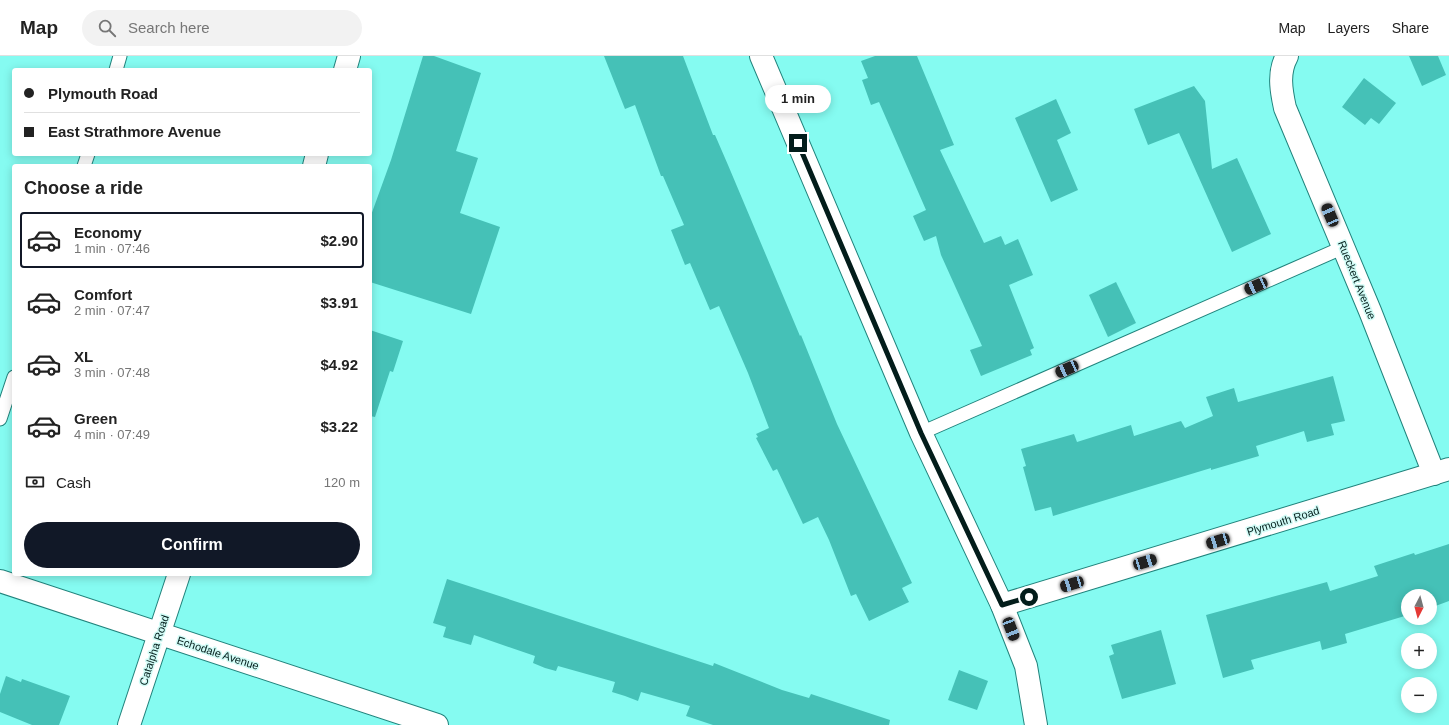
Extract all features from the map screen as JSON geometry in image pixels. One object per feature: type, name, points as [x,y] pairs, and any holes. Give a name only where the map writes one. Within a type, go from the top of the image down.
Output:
[{"type":"street","points":[[346,68],[349,56]]},
{"type":"street","points":[[761,56],[921,433],[1002,605],[1026,666],[1036,725]]},
{"type":"street","name":"Rueckert Avenue","points":[[1285,59],[1280,78],[1285,108],[1441,472]]},
{"type":"street","name":"Plymouth Road","points":[[1002,605],[1441,472]]},
{"type":"street","name":"Catalpha Road","points":[[129,725],[178,576]]},
{"type":"street","name":"Echodale Avenue","points":[[0,581],[437,725]]},
{"type":"lane","points":[[117,68],[120,56]]},
{"type":"lane","points":[[921,433],[1344,247]]},
{"type":"lane","points":[[0,419],[12,383]]},
{"type":"building","points":[[423,56],[434,56],[481,73],[456,151],[478,158],[460,213],[500,227],[471,314],[372,283],[372,212],[391,160]]},
{"type":"building","points":[[604,56],[683,56],[713,135],[715,135],[800,336],[801,335],[837,424],[912,583],[902,588],[909,602],[869,621],[856,594],[851,596],[829,540],[818,517],[803,524],[777,469],[773,471],[756,438],[758,437],[756,434],[769,428],[748,373],[719,306],[710,310],[690,263],[685,265],[671,230],[684,225],[663,176],[661,176],[635,105],[625,109]]},
{"type":"building","points":[[875,56],[917,56],[954,145],[940,150],[984,243],[1001,236],[1005,245],[1018,239],[1033,275],[1009,285],[1034,348],[1030,350],[1032,355],[981,376],[970,350],[982,346],[941,255],[936,236],[924,241],[913,216],[926,210],[879,102],[871,105],[862,80],[868,78],[861,61]]},
{"type":"building","points":[[1409,56],[1438,56],[1446,75],[1422,86]]},
{"type":"building","points":[[1364,78],[1396,103],[1379,124],[1371,118],[1365,125],[1342,107]]},
{"type":"building","points":[[1194,86],[1205,101],[1212,169],[1237,158],[1271,234],[1232,252],[1179,133],[1148,145],[1134,109]]},
{"type":"building","points":[[1056,99],[1071,133],[1057,140],[1078,190],[1051,202],[1015,118]]},
{"type":"building","points":[[1116,282],[1136,323],[1108,337],[1089,295]]},
{"type":"building","points":[[372,331],[403,341],[393,372],[390,371],[375,417],[372,416]]},
{"type":"building","points":[[1333,376],[1345,421],[1331,424],[1334,435],[1307,442],[1304,431],[1256,446],[1259,456],[1211,470],[1211,468],[1053,516],[1051,507],[1035,511],[1023,467],[1026,466],[1021,449],[1074,434],[1077,442],[1131,425],[1134,436],[1181,421],[1185,428],[1213,416],[1206,397],[1234,388],[1238,402]]},
{"type":"building","points":[[1449,544],[1449,601],[1437,605],[1437,589],[1401,589],[1401,617],[1345,634],[1347,643],[1322,650],[1320,641],[1251,660],[1254,669],[1223,678],[1206,615],[1327,582],[1330,591],[1378,576],[1374,566],[1414,553],[1415,555]]},
{"type":"building","points":[[447,579],[713,666],[714,663],[782,690],[809,698],[811,694],[890,720],[889,725],[713,725],[686,716],[690,706],[641,692],[638,701],[612,692],[615,682],[558,666],[556,671],[545,668],[533,663],[535,656],[474,635],[471,645],[443,637],[446,627],[433,623]]},
{"type":"building","points":[[1161,630],[1176,684],[1122,699],[1109,656],[1114,654],[1111,645]]},
{"type":"building","points":[[959,670],[988,681],[977,710],[948,700]]},
{"type":"building","points":[[6,676],[21,682],[22,679],[70,696],[59,725],[32,725],[0,712],[0,694]]},
{"type":"route","points":[[798,143],[921,433],[1002,605],[1029,597]]}]
